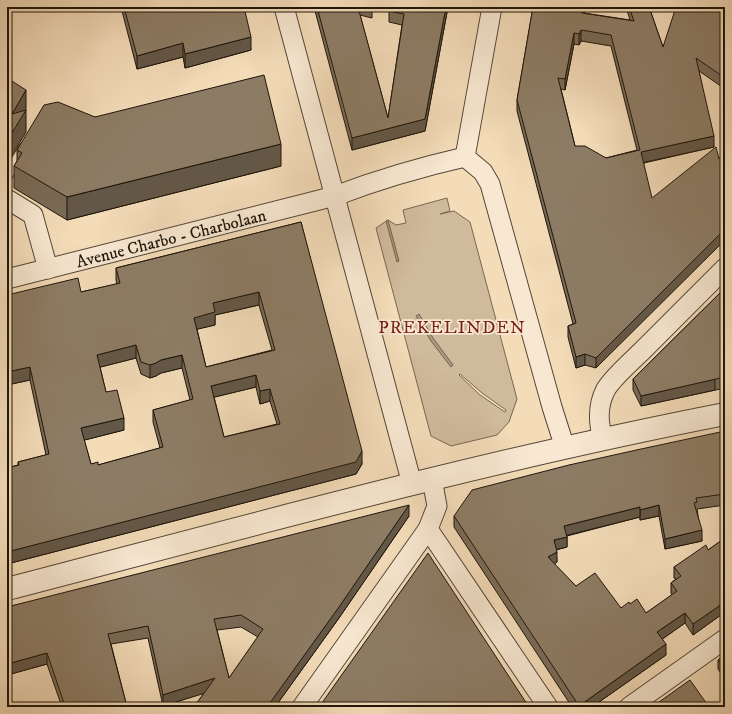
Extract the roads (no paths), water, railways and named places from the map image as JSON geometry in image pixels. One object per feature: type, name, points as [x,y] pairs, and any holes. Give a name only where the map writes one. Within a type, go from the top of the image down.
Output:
[{"type":"street","points":[[284,7],[334,196],[422,482],[436,506],[428,529],[302,707]]},
{"type":"street","points":[[492,7],[466,157],[483,172],[490,184],[552,407],[565,448]]},
{"type":"street","name":"Avenue Charbo - Charbolaan","points":[[7,279],[334,196],[359,187],[466,157]]},
{"type":"street","points":[[7,199],[33,215],[48,269]]},
{"type":"street","points":[[603,439],[599,426],[598,415],[600,404],[607,388],[623,370],[725,268]]},
{"type":"street","points":[[7,589],[422,482],[603,439],[725,414]]},
{"type":"street","points":[[428,529],[548,707]]},
{"type":"street","points":[[629,707],[725,639]]},
{"type":"lane","points":[[7,176],[28,142]]},
{"type":"district","name":"PREKELINDEN","points":[[452,327]]}]
